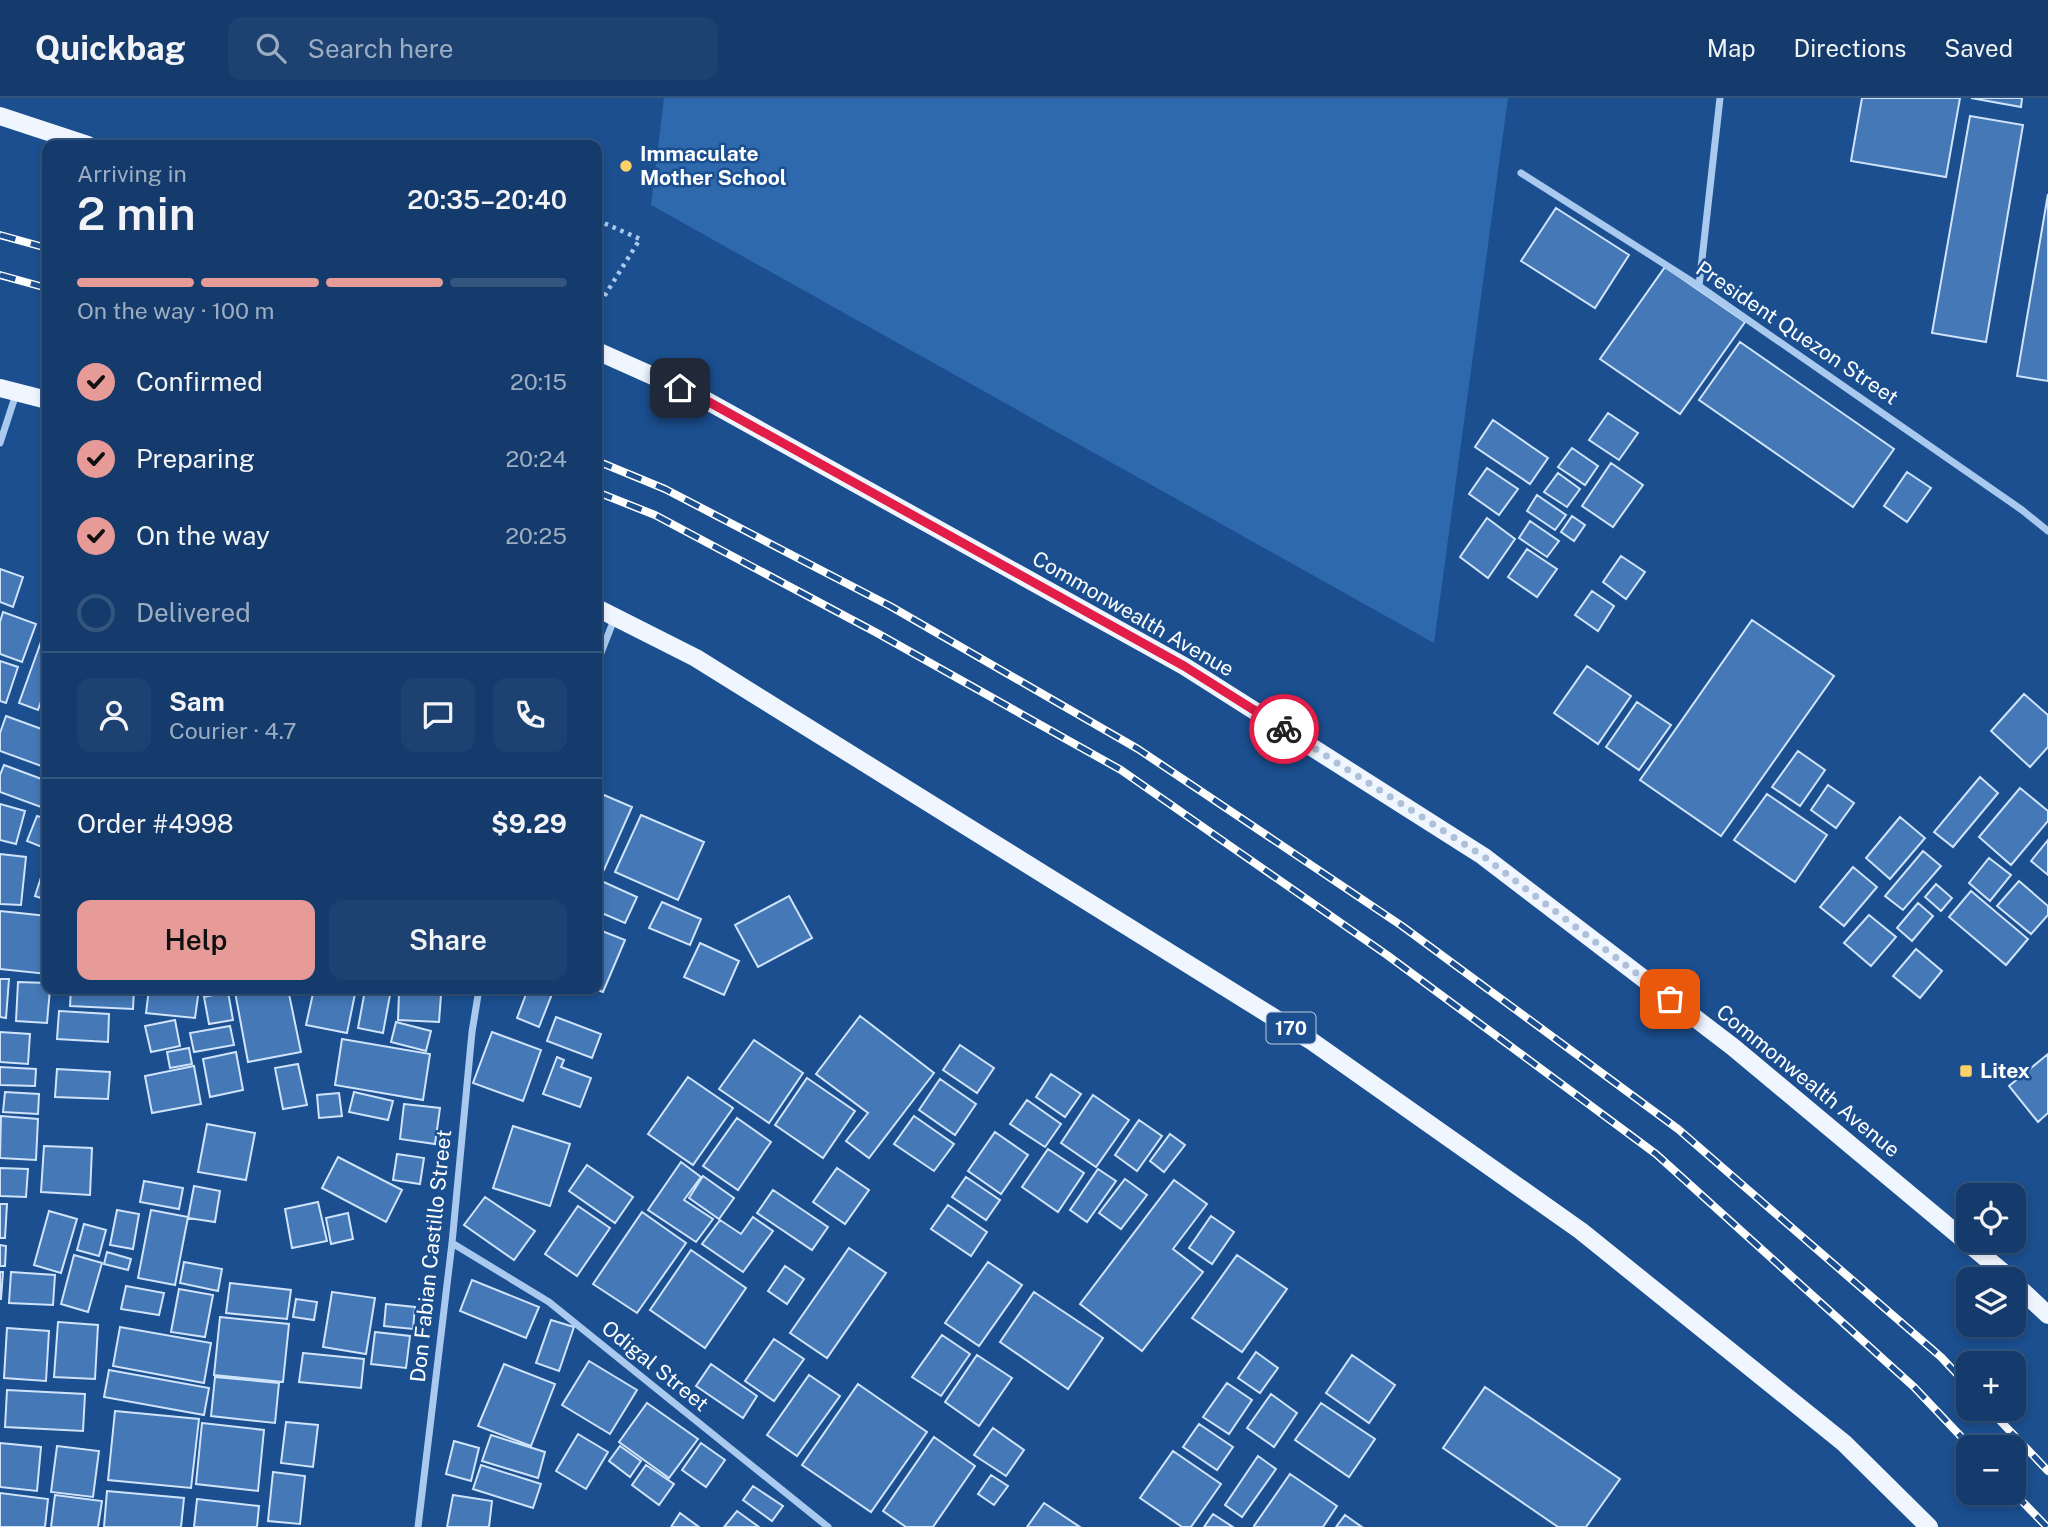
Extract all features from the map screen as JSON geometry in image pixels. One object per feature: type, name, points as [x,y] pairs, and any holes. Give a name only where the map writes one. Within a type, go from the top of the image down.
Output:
[{"type":"main road","points":[[0,116],[74,140]]},
{"type":"main road","name":"Commonwealth Avenue","points":[[602,353],[700,397],[1184,666],[1483,856],[1733,1047],[1995,1267]]},
{"type":"main road","points":[[8,390],[42,399]]},
{"type":"main road","name":"170","points":[[602,610],[696,658],[1310,1040],[1581,1231],[1844,1443],[1929,1527]]},
{"type":"main road","name":"Commonwealth Avenue","points":[[2026,1294],[2048,1315]]},
{"type":"street","points":[[1699,286],[1720,98]]},
{"type":"street","name":"President Quezon Street","points":[[1521,173],[1699,286],[2022,510],[2048,531]]},
{"type":"street","points":[[0,443],[8,390]]},
{"type":"street","points":[[602,650],[615,617]]},
{"type":"street","name":"Don Fabian Castillo Street","points":[[418,1527],[478,994]]},
{"type":"street","name":"Odigal Street","points":[[452,1243],[549,1303],[828,1527]]},
{"type":"path","points":[[602,222],[640,239],[602,300]]},
{"type":"shaded area","points":[[664,98],[1508,98],[1434,643],[651,205]]},
{"type":"building","points":[[1862,98],[1960,98],[1946,177],[1851,161]]},
{"type":"building","points":[[1971,98],[2022,98],[2021,107]]},
{"type":"building","points":[[1970,116],[2023,125],[1986,342],[1932,333]]},
{"type":"building","points":[[2048,194],[2048,381],[2017,376]]},
{"type":"building","points":[[1556,208],[1629,255],[1595,308],[1521,261]]},
{"type":"building","points":[[1665,267],[1745,322],[1680,414],[1600,359]]},
{"type":"building","points":[[1740,342],[1894,449],[1853,507],[1699,400]]},
{"type":"building","points":[[1608,413],[1638,433],[1619,460],[1589,440]]},
{"type":"building","points":[[1493,420],[1548,458],[1530,484],[1475,447]]},
{"type":"building","points":[[1572,448],[1598,466],[1585,485],[1558,467]]},
{"type":"building","points":[[1611,463],[1643,485],[1613,527],[1582,506]]},
{"type":"building","points":[[1487,468],[1518,489],[1499,515],[1469,494]]},
{"type":"building","points":[[1907,472],[1931,488],[1907,522],[1884,506]]},
{"type":"building","points":[[1558,473],[1580,489],[1567,507],[1544,492]]},
{"type":"building","points":[[1537,495],[1566,515],[1555,530],[1527,511]]},
{"type":"building","points":[[1572,516],[1585,525],[1574,541],[1561,532]]},
{"type":"building","points":[[1487,518],[1515,539],[1488,578],[1460,557]]},
{"type":"building","points":[[1530,521],[1559,541],[1547,557],[1519,538]]},
{"type":"building","points":[[1527,549],[1557,569],[1537,597],[1508,577]]},
{"type":"building","points":[[1621,556],[1645,572],[1626,599],[1603,582]]},
{"type":"building","points":[[0,569],[23,577],[13,607],[0,602]]},
{"type":"building","points":[[1592,591],[1614,606],[1598,631],[1575,615]]},
{"type":"building","points":[[3,612],[36,624],[22,662],[0,654],[0,622]]},
{"type":"building","points":[[1752,620],[1834,676],[1721,836],[1640,780]]},
{"type":"building","points":[[42,639],[42,698],[38,710],[19,703]]},
{"type":"building","points":[[0,661],[18,667],[6,703],[0,701]]},
{"type":"building","points":[[1587,666],[1631,696],[1598,744],[1554,713]]},
{"type":"building","points":[[2024,694],[2048,715],[2048,747],[2030,767],[1991,731]]},
{"type":"building","points":[[1637,702],[1671,725],[1639,770],[1606,747]]},
{"type":"building","points":[[6,716],[42,729],[42,766],[0,751],[0,733]]},
{"type":"building","points":[[1798,751],[1825,770],[1800,806],[1772,787]]},
{"type":"building","points":[[4,765],[42,779],[41,807],[0,792],[0,775]]},
{"type":"building","points":[[1980,777],[1998,793],[1953,847],[1934,832]]},
{"type":"building","points":[[1828,785],[1854,803],[1836,828],[1811,810]]},
{"type":"building","points":[[2020,788],[2048,811],[2048,821],[2011,865],[1979,837]]},
{"type":"building","points":[[602,794],[632,807],[604,870],[602,869]]},
{"type":"building","points":[[1767,794],[1827,835],[1795,882],[1734,840]]},
{"type":"building","points":[[0,804],[25,811],[16,844],[0,840]]},
{"type":"building","points":[[641,815],[704,842],[678,900],[615,872]]},
{"type":"building","points":[[37,816],[42,818],[42,847],[27,841]]},
{"type":"building","points":[[1900,817],[1925,838],[1890,879],[1866,858]]},
{"type":"building","points":[[2048,840],[2048,875],[2031,861]]},
{"type":"building","points":[[1923,851],[1941,866],[1903,910],[1885,896]]},
{"type":"building","points":[[0,854],[26,857],[21,905],[0,904]]},
{"type":"building","points":[[1989,858],[2011,875],[1990,901],[1969,883]]},
{"type":"building","points":[[1853,867],[1877,887],[1844,926],[1820,907]]},
{"type":"building","points":[[42,874],[42,898],[35,896]]},
{"type":"building","points":[[602,881],[637,897],[625,923],[602,913]]},
{"type":"building","points":[[2019,881],[2048,906],[2048,915],[2031,934],[1997,906]]},
{"type":"building","points":[[1936,884],[1952,898],[1941,911],[1925,897]]},
{"type":"building","points":[[1971,891],[2028,939],[2006,965],[1949,917]]},
{"type":"building","points":[[789,896],[812,938],[758,967],[735,925]]},
{"type":"building","points":[[662,902],[701,919],[690,945],[649,928]]},
{"type":"building","points":[[1918,903],[1933,916],[1912,941],[1897,928]]},
{"type":"building","points":[[0,911],[42,915],[42,973],[0,969]]},
{"type":"building","points":[[1869,915],[1896,937],[1871,966],[1844,943]]},
{"type":"building","points":[[602,931],[625,940],[602,992]]},
{"type":"building","points":[[700,943],[739,961],[724,995],[684,977]]},
{"type":"building","points":[[1916,949],[1942,971],[1920,998],[1893,976]]},
{"type":"building","points":[[0,979],[9,979],[6,1018],[0,1017]]},
{"type":"building","points":[[18,982],[42,983],[42,994],[50,994],[47,1023],[16,1021]]},
{"type":"building","points":[[71,994],[134,994],[133,1009],[70,1006]]},
{"type":"building","points":[[148,994],[198,994],[195,1018],[146,1013]]},
{"type":"building","points":[[228,994],[233,1020],[209,1024],[204,997]]},
{"type":"building","points":[[235,994],[289,994],[301,1052],[248,1062]]},
{"type":"building","points":[[313,994],[355,994],[347,1033],[306,1025]]},
{"type":"building","points":[[364,994],[390,995],[383,1033],[358,1028]]},
{"type":"building","points":[[399,994],[441,995],[439,1022],[398,1020]]},
{"type":"building","points":[[526,994],[552,994],[539,1027],[517,1018]]},
{"type":"building","points":[[59,1011],[109,1014],[108,1042],[57,1039]]},
{"type":"building","points":[[860,1016],[934,1073],[869,1158],[846,1141],[868,1113],[816,1074]]},
{"type":"building","points":[[556,1017],[601,1034],[592,1058],[547,1041]]},
{"type":"building","points":[[175,1020],[180,1046],[151,1052],[145,1026]]},
{"type":"building","points":[[396,1022],[431,1031],[426,1051],[391,1042]]},
{"type":"building","points":[[230,1026],[234,1045],[194,1052],[190,1033]]},
{"type":"building","points":[[0,1032],[30,1034],[28,1064],[0,1062]]},
{"type":"building","points":[[492,1032],[541,1050],[523,1101],[473,1083]]},
{"type":"building","points":[[342,1039],[430,1054],[423,1100],[335,1085]]},
{"type":"building","points":[[754,1040],[803,1073],[769,1123],[719,1089]]},
{"type":"building","points":[[960,1045],[994,1068],[977,1093],[943,1070]]},
{"type":"building","points":[[189,1048],[192,1064],[170,1068],[167,1052]]},
{"type":"building","points":[[236,1052],[243,1090],[210,1097],[203,1059]]},
{"type":"building","points":[[2048,1054],[2048,1113],[2038,1122],[2009,1086]]},
{"type":"building","points":[[557,1057],[564,1060],[561,1067],[591,1078],[580,1107],[543,1094]]},
{"type":"building","points":[[298,1064],[307,1105],[283,1109],[275,1068]]},
{"type":"building","points":[[194,1066],[201,1104],[152,1113],[145,1076]]},
{"type":"building","points":[[0,1067],[36,1069],[35,1086],[0,1085]]},
{"type":"building","points":[[57,1069],[110,1072],[108,1099],[55,1097]]},
{"type":"building","points":[[1051,1074],[1081,1094],[1065,1117],[1036,1097]]},
{"type":"building","points":[[688,1077],[733,1108],[693,1165],[648,1134]]},
{"type":"building","points":[[807,1078],[855,1111],[823,1158],[775,1125]]},
{"type":"building","points":[[940,1079],[976,1104],[955,1135],[919,1110]]},
{"type":"building","points":[[5,1092],[39,1094],[38,1114],[3,1112]]},
{"type":"building","points":[[354,1092],[393,1101],[388,1120],[349,1112]]},
{"type":"building","points":[[339,1093],[342,1116],[319,1118],[317,1095]]},
{"type":"building","points":[[1093,1095],[1129,1120],[1096,1167],[1061,1143]]},
{"type":"building","points":[[1027,1100],[1061,1124],[1045,1147],[1010,1124]]},
{"type":"building","points":[[404,1104],[440,1108],[435,1144],[400,1139]]},
{"type":"building","points":[[1,1116],[38,1119],[36,1160],[0,1158]]},
{"type":"building","points":[[914,1116],[954,1144],[934,1171],[894,1144]]},
{"type":"building","points":[[737,1118],[771,1142],[738,1190],[703,1166]]},
{"type":"building","points":[[1139,1120],[1162,1136],[1137,1171],[1115,1155]]},
{"type":"building","points":[[207,1124],[255,1133],[246,1180],[198,1172]]},
{"type":"building","points":[[513,1126],[570,1144],[550,1206],[493,1188]]},
{"type":"building","points":[[995,1132],[1028,1155],[1001,1194],[968,1171]]},
{"type":"building","points":[[1170,1134],[1185,1145],[1164,1172],[1150,1161]]},
{"type":"building","points":[[44,1146],[92,1148],[90,1195],[41,1192]]},
{"type":"building","points":[[1048,1149],[1084,1173],[1058,1212],[1022,1187]]},
{"type":"building","points":[[397,1154],[424,1158],[420,1184],[393,1180]]},
{"type":"building","points":[[338,1157],[402,1190],[386,1222],[322,1188]]},
{"type":"building","points":[[681,1162],[701,1177],[684,1200],[713,1219],[696,1242],[648,1210]]},
{"type":"building","points":[[587,1165],[633,1197],[615,1223],[569,1191]]},
{"type":"building","points":[[0,1168],[28,1169],[26,1197],[0,1196]]},
{"type":"building","points":[[837,1168],[869,1190],[845,1224],[813,1202]]},
{"type":"building","points":[[1098,1169],[1116,1181],[1087,1222],[1070,1210]]},
{"type":"building","points":[[703,1176],[734,1198],[719,1219],[689,1198]]},
{"type":"building","points":[[966,1177],[1000,1200],[986,1220],[952,1197]]},
{"type":"building","points":[[1125,1179],[1147,1195],[1121,1229],[1099,1213]]},
{"type":"building","points":[[1174,1180],[1207,1204],[1173,1249],[1203,1272],[1142,1351],[1080,1304]]},
{"type":"building","points":[[144,1181],[183,1188],[179,1209],[140,1202]]},
{"type":"building","points":[[194,1186],[220,1191],[215,1222],[188,1218]]},
{"type":"building","points":[[773,1190],[828,1227],[812,1250],[757,1213]]},
{"type":"building","points":[[485,1197],[535,1231],[514,1260],[464,1225]]},
{"type":"building","points":[[318,1202],[327,1241],[292,1248],[285,1209]]},
{"type":"building","points":[[0,1204],[7,1204],[5,1238],[0,1238]]},
{"type":"building","points":[[948,1205],[987,1232],[971,1256],[931,1229]]},
{"type":"building","points":[[578,1206],[610,1228],[577,1276],[545,1254]]},
{"type":"building","points":[[117,1210],[139,1214],[133,1249],[110,1245]]},
{"type":"building","points":[[151,1210],[188,1217],[175,1285],[138,1278]]},
{"type":"building","points":[[49,1211],[77,1219],[61,1273],[34,1265]]},
{"type":"building","points":[[642,1212],[686,1243],[637,1313],[593,1284]]},
{"type":"building","points":[[348,1213],[353,1239],[331,1244],[326,1218]]},
{"type":"building","points":[[1211,1216],[1234,1232],[1212,1264],[1189,1248]]},
{"type":"building","points":[[753,1217],[773,1231],[743,1272],[702,1244],[720,1220],[741,1234]]},
{"type":"building","points":[[84,1224],[106,1230],[99,1256],[77,1250]]},
{"type":"building","points":[[0,1245],[6,1246],[5,1266],[0,1266]]},
{"type":"building","points":[[849,1248],[886,1273],[827,1358],[790,1333]]},
{"type":"building","points":[[691,1250],[746,1288],[705,1348],[650,1310]]},
{"type":"building","points":[[107,1252],[131,1259],[128,1270],[104,1264]]},
{"type":"building","points":[[74,1255],[102,1263],[88,1312],[61,1304]]},
{"type":"building","points":[[1237,1255],[1287,1289],[1242,1352],[1192,1318]]},
{"type":"building","points":[[184,1262],[222,1269],[218,1291],[180,1283]]},
{"type":"building","points":[[988,1262],[1022,1285],[979,1346],[945,1323]]},
{"type":"building","points":[[785,1266],[804,1279],[787,1304],[768,1291]]},
{"type":"building","points":[[0,1272],[3,1272],[1,1299],[0,1299]]},
{"type":"building","points":[[11,1272],[55,1275],[53,1305],[9,1303]]},
{"type":"building","points":[[472,1280],[539,1307],[526,1338],[460,1311]]},
{"type":"building","points":[[230,1283],[291,1290],[287,1319],[226,1313]]},
{"type":"building","points":[[126,1286],[164,1293],[159,1315],[121,1309]]},
{"type":"building","points":[[179,1289],[213,1295],[205,1337],[171,1332]]},
{"type":"building","points":[[332,1292],[375,1298],[366,1354],[323,1347]]},
{"type":"building","points":[[1034,1292],[1103,1338],[1068,1389],[1000,1342]]},
{"type":"building","points":[[296,1299],[317,1302],[314,1320],[293,1317]]},
{"type":"building","points":[[386,1304],[415,1307],[413,1329],[384,1326]]},
{"type":"building","points":[[220,1317],[289,1324],[283,1382],[214,1375]]},
{"type":"building","points":[[551,1320],[574,1327],[559,1371],[536,1363]]},
{"type":"building","points":[[58,1322],[98,1325],[95,1379],[54,1377]]},
{"type":"building","points":[[120,1327],[211,1343],[204,1383],[113,1366]]},
{"type":"building","points":[[7,1328],[49,1331],[46,1381],[4,1378]]},
{"type":"building","points":[[375,1332],[410,1336],[406,1368],[371,1364]]},
{"type":"building","points":[[942,1335],[970,1354],[941,1396],[912,1377]]},
{"type":"building","points":[[774,1339],[804,1359],[774,1401],[745,1381]]},
{"type":"building","points":[[1256,1352],[1278,1368],[1260,1393],[1238,1378]]},
{"type":"building","points":[[303,1353],[364,1359],[361,1388],[299,1382]]},
{"type":"building","points":[[977,1355],[1012,1378],[979,1426],[945,1402]]},
{"type":"building","points":[[1352,1355],[1395,1385],[1369,1423],[1326,1393]]},
{"type":"building","points":[[589,1361],[637,1390],[610,1434],[562,1405]]},
{"type":"building","points":[[504,1364],[555,1384],[531,1446],[478,1426]]},
{"type":"building","points":[[711,1364],[757,1396],[743,1418],[696,1386]]},
{"type":"building","points":[[109,1370],[209,1388],[204,1415],[104,1397]]},
{"type":"building","points":[[809,1375],[840,1396],[797,1456],[767,1435]]},
{"type":"building","points":[[215,1377],[279,1383],[275,1423],[211,1416]]},
{"type":"building","points":[[1227,1383],[1252,1400],[1229,1434],[1203,1417]]},
{"type":"building","points":[[858,1384],[927,1432],[871,1512],[802,1465]]},
{"type":"building","points":[[1485,1387],[1620,1479],[1586,1527],[1558,1527],[1443,1448]]},
{"type":"building","points":[[7,1390],[85,1394],[83,1431],[5,1427]]},
{"type":"building","points":[[1271,1394],[1297,1413],[1274,1447],[1247,1428]]},
{"type":"building","points":[[647,1403],[698,1439],[669,1478],[619,1442]]},
{"type":"building","points":[[1321,1403],[1375,1439],[1349,1477],[1295,1440]]},
{"type":"building","points":[[115,1411],[199,1419],[191,1488],[108,1480]]},
{"type":"building","points":[[286,1422],[318,1425],[313,1467],[281,1463]]},
{"type":"building","points":[[202,1423],[264,1430],[258,1491],[196,1484]]},
{"type":"building","points":[[1199,1424],[1233,1447],[1217,1470],[1183,1447]]},
{"type":"building","points":[[993,1428],[1024,1450],[1006,1476],[974,1455]]},
{"type":"building","points":[[578,1434],[608,1452],[586,1489],[556,1471]]},
{"type":"building","points":[[491,1435],[545,1452],[538,1478],[482,1461]]},
{"type":"building","points":[[934,1437],[975,1466],[933,1527],[906,1527],[883,1511]]},
{"type":"building","points":[[454,1441],[479,1448],[471,1481],[446,1474]]},
{"type":"building","points":[[0,1443],[41,1447],[37,1491],[0,1487]]},
{"type":"building","points":[[701,1443],[725,1460],[706,1487],[682,1470]]},
{"type":"building","points":[[57,1446],[99,1451],[93,1497],[51,1492]]},
{"type":"building","points":[[620,1446],[641,1461],[630,1477],[609,1461]]},
{"type":"building","points":[[1173,1451],[1221,1484],[1191,1527],[1182,1527],[1140,1498]]},
{"type":"building","points":[[1258,1456],[1276,1469],[1242,1517],[1225,1505]]},
{"type":"building","points":[[481,1465],[541,1484],[533,1508],[473,1489]]},
{"type":"building","points":[[646,1465],[674,1484],[659,1505],[632,1485]]},
{"type":"building","points":[[273,1472],[305,1476],[300,1524],[268,1521]]},
{"type":"building","points":[[1290,1474],[1337,1506],[1323,1527],[1254,1526]]},
{"type":"building","points":[[991,1475],[1008,1486],[994,1505],[978,1494]]},
{"type":"building","points":[[753,1486],[783,1506],[772,1521],[743,1500]]},
{"type":"building","points":[[107,1491],[184,1498],[181,1527],[104,1527]]},
{"type":"building","points":[[0,1493],[48,1499],[45,1527],[0,1527]]},
{"type":"building","points":[[55,1495],[102,1501],[98,1527],[51,1527]]},
{"type":"building","points":[[453,1495],[492,1501],[489,1527],[447,1527]]},
{"type":"building","points":[[197,1499],[259,1506],[257,1527],[194,1527]]},
{"type":"building","points":[[1044,1503],[1080,1527],[1027,1527]]},
{"type":"building","points":[[737,1511],[759,1527],[724,1527]]},
{"type":"building","points":[[680,1513],[699,1527],[671,1527]]},
{"type":"building","points":[[1213,1514],[1233,1527],[1204,1527]]},
{"type":"building","points":[[1345,1515],[1362,1527],[1336,1527]]},
{"type":"railway","points":[[0,235],[42,247]]},
{"type":"railway","points":[[0,275],[42,287]]},
{"type":"railway","points":[[602,463],[665,489],[890,606],[1138,749],[1402,926],[1678,1129],[1941,1357],[1956,1373]]},
{"type":"railway","points":[[602,494],[655,515],[877,633],[1121,770],[1387,955],[1656,1154],[1914,1387],[1960,1435]]},
{"type":"railway","points":[[2000,1421],[2048,1471]]},
{"type":"railway","points":[[2026,1505],[2047,1527]]},
{"type":"way so far","points":[[1284,729],[1483,856],[1670,999]]},
{"type":"place","name":"Immaculate Mother School","points":[[626,166]]},
{"type":"place","name":"Litex","points":[[1966,1071]]},
{"type":"route","points":[[680,388],[1184,666],[1284,729]]}]
